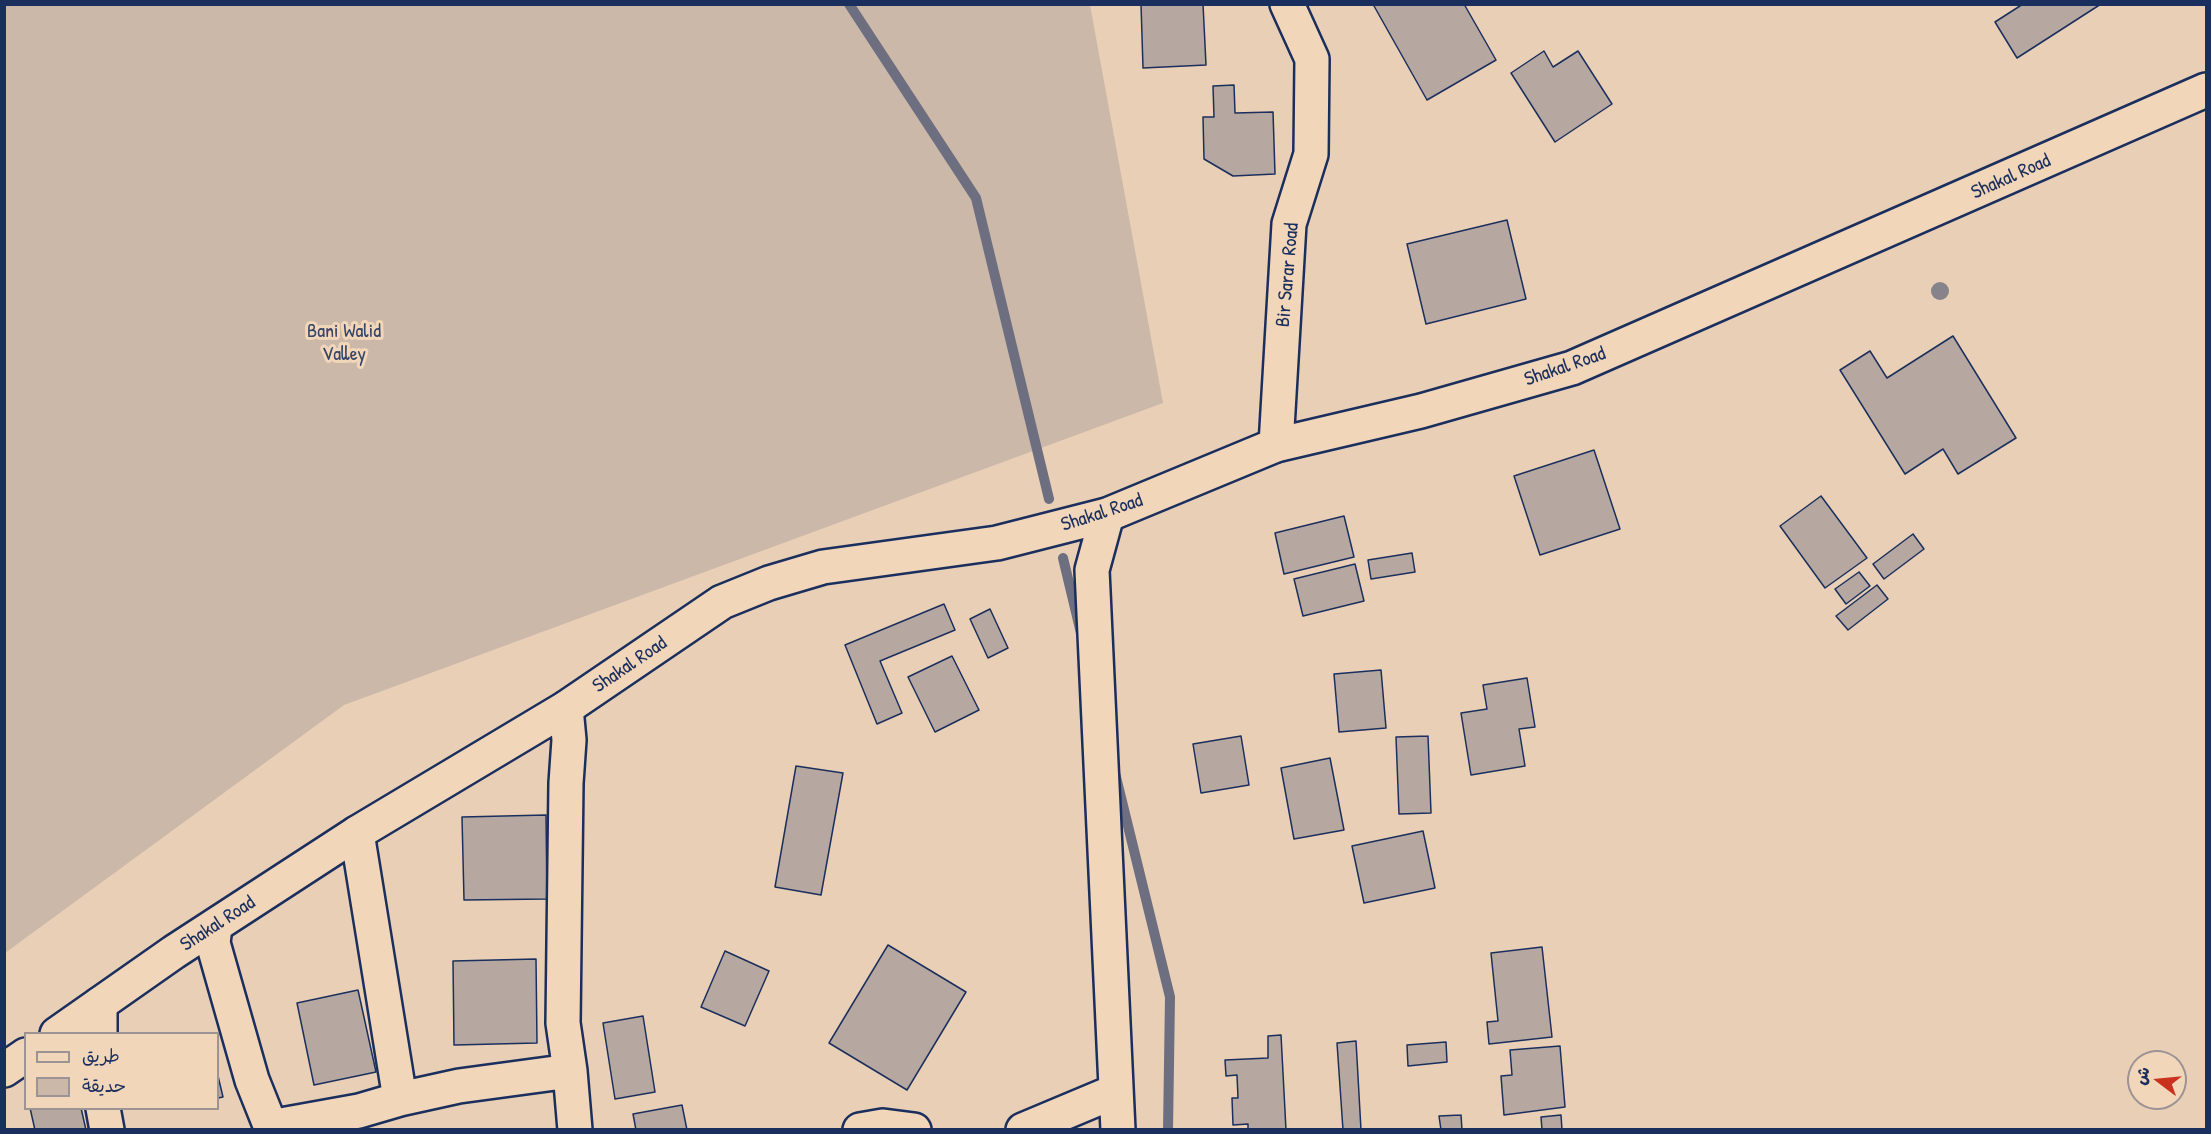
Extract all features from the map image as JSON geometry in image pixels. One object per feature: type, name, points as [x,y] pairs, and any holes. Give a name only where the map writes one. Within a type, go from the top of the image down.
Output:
[{"type":"street","name":"Bir Sarar Road","points":[[1276,445],[1289,224],[1311,154],[1311,59],[1287,4]]},
{"type":"street","name":"Shakal Road","points":[[63,1032],[100,1019],[215,926],[357,833],[566,708],[722,602],[769,583],[823,567],[997,543],[1107,515],[1276,445],[1420,411],[1572,368],[2206,90]]},
{"type":"street","points":[[1107,515],[1092,570],[1118,1130]]},
{"type":"street","points":[[566,708],[570,740],[566,783],[563,1023],[575,1130]]},
{"type":"street","points":[[357,833],[400,1099]]},
{"type":"street","points":[[215,926],[213,943],[252,1080],[271,1128],[359,1111],[459,1086],[570,1071]]},
{"type":"street","points":[[4,1070],[24,1056]]},
{"type":"street","points":[[1023,1130],[1116,1091]]},
{"type":"street","points":[[103,1110],[107,1130]]},
{"type":"street","points":[[860,1130],[883,1126],[914,1130]]},
{"type":"green space","name":"Bani Walid Valley","points":[[5,4],[1090,5],[1163,403],[344,705],[5,953]]},
{"type":"building","points":[[1141,4],[1203,4],[1206,65],[1143,68]]},
{"type":"building","points":[[1375,4],[1464,4],[1496,60],[1427,100],[1374,6]]},
{"type":"building","points":[[2023,4],[2101,4],[2017,58],[1995,22]]},
{"type":"building","points":[[1544,51],[1553,67],[1578,51],[1612,104],[1555,142],[1511,73]]},
{"type":"building","points":[[1234,85],[1235,113],[1273,112],[1275,174],[1233,176],[1204,159],[1203,117],[1214,117],[1213,86]]},
{"type":"building","points":[[1507,220],[1526,299],[1426,324],[1407,244]]},
{"type":"building","points":[[1953,336],[2016,438],[1958,474],[1943,449],[1905,474],[1840,370],[1870,351],[1887,378]]},
{"type":"building","points":[[1594,450],[1620,529],[1540,555],[1514,476]]},
{"type":"building","points":[[1821,496],[1867,558],[1825,588],[1780,526]]},
{"type":"building","points":[[1344,516],[1354,557],[1284,574],[1275,533]]},
{"type":"building","points":[[1913,534],[1924,549],[1884,579],[1873,564]]},
{"type":"building","points":[[1412,553],[1415,572],[1371,579],[1368,560]]},
{"type":"building","points":[[1355,564],[1364,601],[1303,616],[1294,579]]},
{"type":"building","points":[[1859,572],[1870,586],[1846,604],[1835,589]]},
{"type":"building","points":[[1877,585],[1888,599],[1848,630],[1836,616]]},
{"type":"building","points":[[944,604],[955,630],[880,661],[902,713],[877,724],[845,645]]},
{"type":"building","points":[[990,609],[1008,648],[988,658],[970,619]]},
{"type":"building","points":[[952,656],[979,710],[935,732],[908,677]]},
{"type":"building","points":[[1381,670],[1386,728],[1339,732],[1334,674]]},
{"type":"building","points":[[1527,678],[1535,727],[1519,729],[1525,766],[1471,775],[1461,713],[1487,709],[1483,685]]},
{"type":"building","points":[[1241,736],[1249,785],[1201,793],[1193,744]]},
{"type":"building","points":[[1428,736],[1431,813],[1399,814],[1396,737]]},
{"type":"building","points":[[1330,758],[1344,830],[1294,839],[1281,768]]},
{"type":"building","points":[[796,766],[843,773],[821,895],[775,887]]},
{"type":"building","points":[[546,815],[547,899],[464,900],[462,817]]},
{"type":"building","points":[[1423,831],[1435,888],[1364,903],[1352,846]]},
{"type":"building","points":[[888,945],[966,992],[907,1090],[829,1043]]},
{"type":"building","points":[[1542,947],[1552,1037],[1489,1044],[1487,1022],[1498,1021],[1491,953]]},
{"type":"building","points":[[725,951],[769,971],[745,1026],[701,1007]]},
{"type":"building","points":[[536,959],[537,1043],[454,1045],[453,961]]},
{"type":"building","points":[[358,990],[376,1072],[314,1085],[297,1003]]},
{"type":"building","points":[[643,1016],[655,1092],[615,1099],[603,1023]]},
{"type":"building","points":[[1281,1035],[1286,1130],[1248,1130],[1248,1124],[1233,1125],[1232,1098],[1238,1098],[1237,1075],[1226,1076],[1225,1060],[1268,1058],[1268,1036]]},
{"type":"building","points":[[1356,1041],[1361,1130],[1343,1130],[1337,1043]]},
{"type":"building","points":[[1446,1042],[1447,1062],[1408,1066],[1407,1045]]},
{"type":"building","points":[[1560,1046],[1565,1107],[1504,1115],[1501,1076],[1512,1075],[1510,1050]]},
{"type":"building","points":[[219,1080],[223,1097],[219,1098]]},
{"type":"building","points":[[682,1105],[687,1130],[636,1130],[633,1114]]},
{"type":"building","points":[[30,1110],[81,1110],[86,1130],[35,1130]]},
{"type":"building","points":[[1461,1115],[1462,1130],[1441,1130],[1439,1116]]},
{"type":"building","points":[[1561,1115],[1562,1130],[1542,1130],[1541,1117]]},
{"type":"waterway","points":[[849,4],[976,198],[1049,499]]},
{"type":"waterway","points":[[1063,558],[1081,633]]},
{"type":"waterway","points":[[1115,773],[1170,997],[1168,1130]]}]
